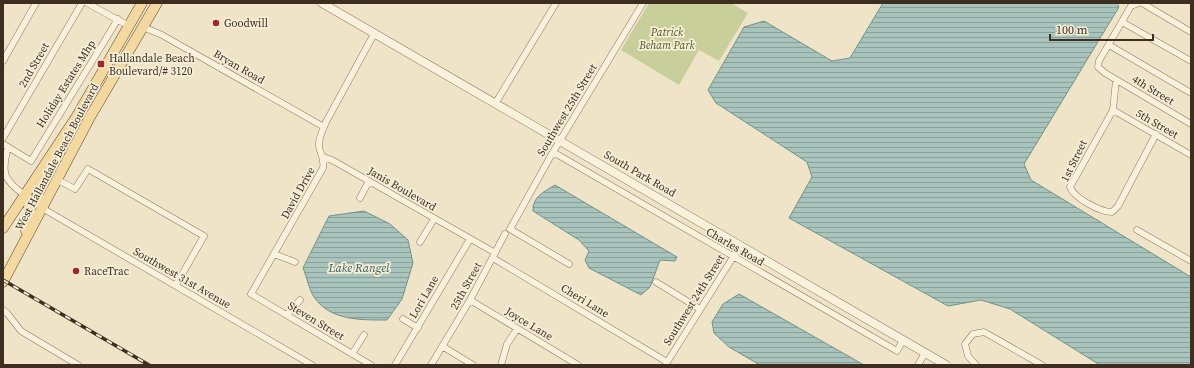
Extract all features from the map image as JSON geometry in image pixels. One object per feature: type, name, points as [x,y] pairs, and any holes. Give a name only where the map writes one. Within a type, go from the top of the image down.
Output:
[{"type":"main road","name":"West Hallandale Beach Boulevard","points":[[3,228],[26,196],[77,116],[142,3]]},
{"type":"main road","name":"West Hallandale Beach Boulevard","points":[[3,282],[23,247],[56,179],[157,3]]},
{"type":"main road","points":[[125,58],[132,35],[129,26]]},
{"type":"main road","points":[[42,208],[38,201],[37,193],[45,166]]},
{"type":"main road","points":[[23,247],[29,218],[29,204],[26,196]]},
{"type":"street","points":[[3,61],[36,3]]},
{"type":"street","name":"2nd Street","points":[[3,138],[82,3]]},
{"type":"street","points":[[87,3],[129,26]]},
{"type":"street","name":"South Park Road","points":[[322,3],[946,365]]},
{"type":"street","points":[[495,104],[556,3]]},
{"type":"street","name":"Southwest 25th Street","points":[[569,264],[510,229],[553,152],[643,3]]},
{"type":"street","points":[[1191,32],[1140,3],[1132,6],[1109,45],[1191,93]]},
{"type":"street","name":"Holiday Estates Mhp","points":[[5,145],[31,161],[118,19]]},
{"type":"street","points":[[1122,22],[1191,61]]},
{"type":"street","name":"Bryan Road","points":[[143,27],[162,35],[324,127]]},
{"type":"street","name":"David Drive","points":[[251,294],[323,168],[323,157],[318,142],[324,127],[374,34]]},
{"type":"street","name":"4th Street","points":[[1109,45],[1098,64],[1100,70],[1191,124]]},
{"type":"street","name":"1st Street","points":[[1116,80],[1113,110],[1070,187],[1073,194],[1104,212],[1112,212],[1118,206],[1156,134]]},
{"type":"street","name":"5th Street","points":[[1113,110],[1191,155]]},
{"type":"street","points":[[5,145],[3,165],[4,177],[11,185],[26,196]]},
{"type":"street","name":"Charles Road","points":[[553,152],[897,351],[903,340]]},
{"type":"street","name":"Janis Boulevard","points":[[323,157],[332,160],[470,239]]},
{"type":"street","points":[[56,179],[75,189],[88,169],[204,236],[176,285]]},
{"type":"street","points":[[360,198],[369,181]]},
{"type":"street","name":"Southwest 31st Avenue","points":[[42,208],[312,365]]},
{"type":"street","points":[[420,242],[434,219]]},
{"type":"street","points":[[1137,230],[1191,261]]},
{"type":"street","name":"25th Street","points":[[431,365],[470,300],[492,254],[505,234]]},
{"type":"street","name":"Cheri Lane","points":[[470,239],[666,363]]},
{"type":"street","name":"Lori Lane","points":[[395,365],[470,239]]},
{"type":"street","name":"Southwest 24th Street","points":[[666,363],[740,246]]},
{"type":"street","points":[[274,254],[295,262]]},
{"type":"street","points":[[656,282],[700,309]]},
{"type":"street","name":"Steven Street","points":[[251,294],[371,365]]},
{"type":"street","points":[[287,315],[300,300]]},
{"type":"street","name":"Joyce Lane","points":[[470,300],[578,365]]},
{"type":"street","points":[[3,310],[21,331],[78,365]]},
{"type":"street","points":[[403,319],[418,328]]},
{"type":"street","points":[[501,365],[507,344],[517,329]]},
{"type":"street","points":[[976,365],[968,356],[965,344],[973,334],[984,332],[1042,365]]},
{"type":"street","points":[[352,354],[364,335]]},
{"type":"street","points":[[442,346],[473,365]]},
{"type":"street","points":[[918,365],[925,353]]},
{"type":"green space","name":"Patrick Beham Park","points":[[649,3],[731,3],[748,13],[719,61],[699,50],[679,85],[621,50]]},
{"type":"water","points":[[883,3],[1117,3],[1119,7],[1024,164],[1031,180],[1191,277],[1191,365],[1100,365],[1010,309],[981,300],[948,306],[789,218],[812,177],[807,162],[716,103],[708,90],[744,27],[764,21],[832,61],[850,58]]},
{"type":"water","points":[[555,185],[677,257],[675,261],[660,260],[650,287],[641,295],[589,268],[585,260],[589,251],[579,240],[533,211],[533,206],[537,198],[543,192]]},
{"type":"water","name":"Lake Rangel","points":[[364,211],[390,224],[408,240],[413,263],[402,299],[387,320],[347,318],[329,311],[321,305],[312,294],[303,268],[329,216]]},
{"type":"water","points":[[739,294],[864,365],[760,365],[729,347],[714,333],[712,322],[723,304]]},
{"type":"railway","points":[[3,280],[149,365]]},
{"type":"place","name":"Goodwill","points":[[216,23]]},
{"type":"place","name":"Hallandale Beach Boulevard/# 3120","points":[[101,64]]},
{"type":"place","name":"RaceTrac","points":[[76,271]]}]
